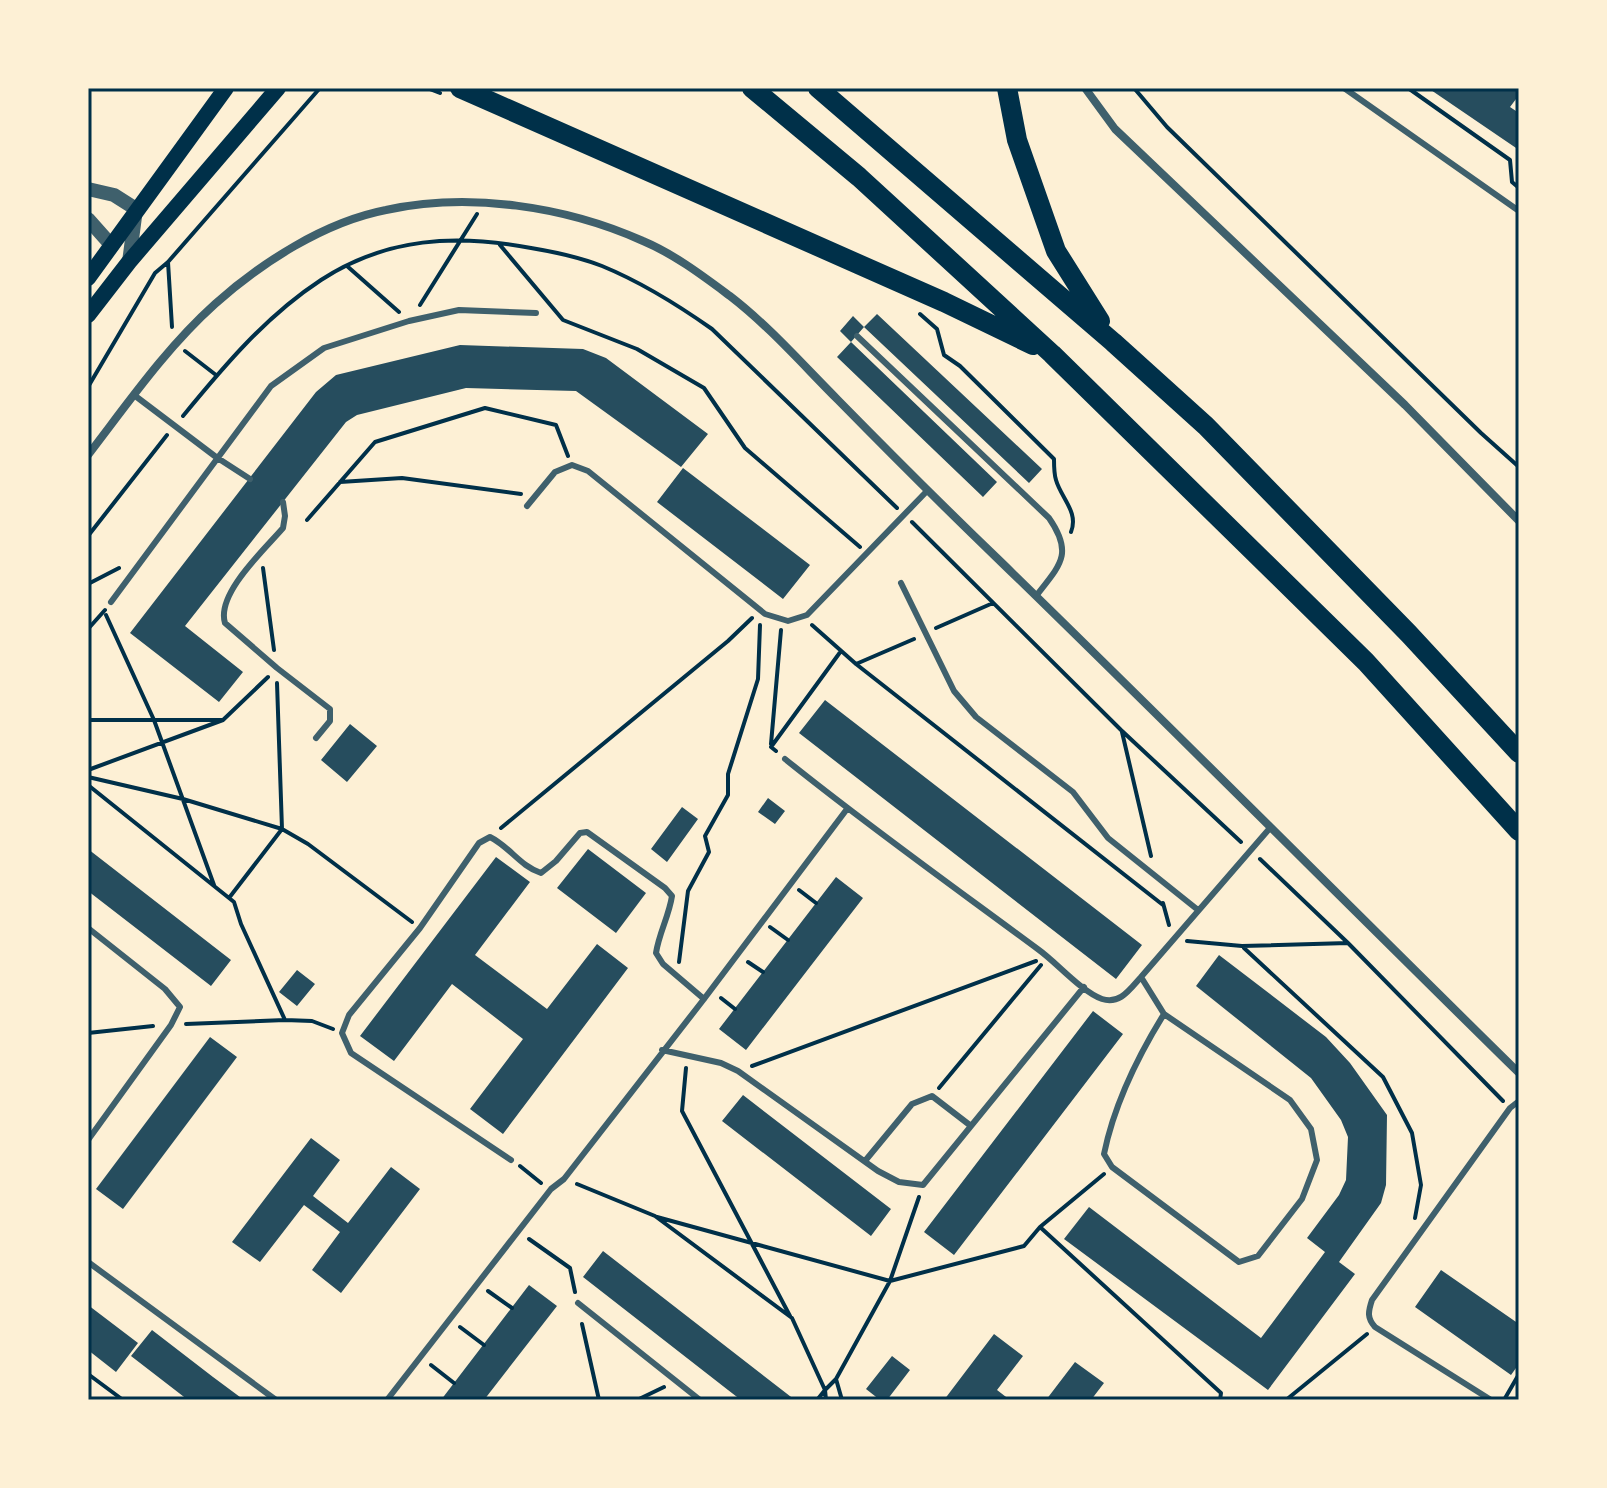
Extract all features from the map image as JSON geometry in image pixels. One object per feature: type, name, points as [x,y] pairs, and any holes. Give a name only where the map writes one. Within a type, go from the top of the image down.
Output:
[{"type":"highway","points":[[752,88],[859,177],[1052,354],[1366,662],[1519,831]]},
{"type":"highway","points":[[818,88],[1113,342],[1217,437],[1409,634],[1519,753]]},
{"type":"highway","points":[[1007,88],[1017,140],[1056,251],[1113,342]]},
{"type":"highway","points":[[451,91],[930,296],[1052,354]]},
{"type":"main road","points":[[88,278],[226,88]]},
{"type":"main road","points":[[88,315],[129,262],[278,88]]},
{"type":"street","points":[[1085,88],[1115,129],[1395,394],[1519,521]]},
{"type":"street","points":[[88,189],[114,195],[136,209],[129,262]]},
{"type":"street","points":[[88,455],[176,344],[216,303],[264,266],[335,226],[383,210],[430,203],[483,204],[541,209],[591,221],[645,241],[693,269],[735,300],[804,365],[927,491],[1519,1073]]},
{"type":"street","points":[[88,219],[112,246]]},
{"type":"lane","points":[[1344,88],[1519,211]]},
{"type":"lane","points":[[111,602],[271,386],[324,348],[409,321],[459,310],[536,313]]},
{"type":"lane","points":[[857,336],[1049,518],[1060,535],[1064,549],[1058,567],[1036,596]]},
{"type":"lane","points":[[134,395],[250,479]]},
{"type":"lane","points":[[527,506],[555,472],[572,465],[588,471],[760,610],[788,621],[803,616],[927,491]]},
{"type":"lane","points":[[283,502],[283,528],[232,589],[222,613],[225,623],[330,709],[330,721],[316,738]]},
{"type":"lane","points":[[901,583],[954,691],[976,717],[1073,792],[1108,838],[1198,910]]},
{"type":"lane","points":[[785,759],[847,809],[1048,956],[1084,987],[1099,998],[1112,1000],[1123,997],[1270,828]]},
{"type":"lane","points":[[387,1400],[551,1189],[564,1179],[847,809]]},
{"type":"lane","points":[[511,1160],[351,1053],[342,1033],[349,1015],[420,928],[479,843],[490,837],[503,843],[528,869],[541,873],[580,833],[587,832],[672,896],[670,910],[659,933],[656,953],[663,964],[704,999]]},
{"type":"lane","points":[[88,928],[165,989],[180,1007],[171,1025],[88,1140]]},
{"type":"lane","points":[[1141,977],[1164,1014],[1290,1100],[1311,1129],[1317,1160],[1302,1199],[1258,1256],[1239,1262],[1112,1167],[1104,1154],[1109,1131],[1147,1041],[1164,1014]]},
{"type":"lane","points":[[662,1050],[721,1063],[738,1071],[899,1182],[923,1185],[1084,987]]},
{"type":"lane","points":[[865,1161],[912,1104],[932,1096],[971,1126]]},
{"type":"lane","points":[[1491,1400],[1375,1327],[1369,1320],[1372,1300],[1510,1108],[1519,1101]]},
{"type":"lane","points":[[88,1262],[276,1400]]},
{"type":"lane","points":[[578,1303],[700,1400]]},
{"type":"path","points":[[88,387],[155,273],[320,88]]},
{"type":"path","points":[[427,88],[451,91]]},
{"type":"path","points":[[1134,88],[1167,127],[1519,467]]},
{"type":"path","points":[[1408,88],[1510,160],[1512,182],[1519,188]]},
{"type":"path","points":[[347,266],[409,321],[483,204]]},
{"type":"path","points":[[88,536],[175,425],[251,336],[302,292],[347,266],[396,247],[427,240],[463,239],[499,243],[577,257],[642,285],[712,329],[1121,730],[1348,943],[1510,1108]]},
{"type":"path","points":[[499,243],[563,320],[637,349],[704,388],[745,448],[867,554]]},
{"type":"path","points":[[168,262],[171,325],[176,344],[216,375]]},
{"type":"path","points":[[915,310],[937,329],[944,355],[960,366],[1054,459],[1056,481],[1068,502],[1074,524],[1064,549]]},
{"type":"path","points":[[307,520],[375,442],[485,408],[556,425],[572,465]]},
{"type":"path","points":[[340,482],[402,478],[537,496]]},
{"type":"path","points":[[229,898],[282,829],[277,668],[261,553]]},
{"type":"path","points":[[88,629],[111,602]]},
{"type":"path","points":[[490,837],[728,641],[760,610]]},
{"type":"path","points":[[679,962],[688,891],[709,852],[705,836],[728,795],[728,774],[758,679],[760,610]]},
{"type":"path","points":[[104,611],[154,720],[215,887]]},
{"type":"path","points":[[803,616],[841,651],[1163,905]]},
{"type":"path","points":[[771,747],[782,619]]},
{"type":"path","points":[[771,747],[841,651]]},
{"type":"path","points":[[88,770],[223,720],[277,668]]},
{"type":"path","points":[[88,720],[223,720]]},
{"type":"path","points":[[1121,730],[1173,940],[1242,946],[1348,943]]},
{"type":"path","points":[[771,747],[785,759]]},
{"type":"path","points":[[88,777],[183,799],[282,829],[308,844],[420,928]]},
{"type":"path","points":[[88,785],[234,902],[285,1020],[312,1021],[342,1033]]},
{"type":"path","points":[[790,884],[816,903]]},
{"type":"path","points":[[762,922],[788,940]]},
{"type":"path","points":[[1242,946],[1383,1077],[1412,1133],[1421,1185],[1408,1252]]},
{"type":"path","points":[[738,955],[763,972]]},
{"type":"path","points":[[738,1071],[1048,956]]},
{"type":"path","points":[[932,1096],[1048,956]]},
{"type":"path","points":[[710,991],[735,1009]]},
{"type":"path","points":[[687,1056],[682,1111],[792,1318],[825,1390],[826,1400]]},
{"type":"path","points":[[511,1160],[536,1179]]},
{"type":"path","points":[[564,1179],[655,1216],[890,1281],[1024,1246],[1040,1227],[1112,1167]]},
{"type":"path","points":[[817,1400],[836,1379],[890,1281],[923,1185]]},
{"type":"path","points":[[655,1216],[792,1318]]},
{"type":"path","points":[[1040,1227],[1221,1393],[1220,1400]]},
{"type":"path","points":[[478,1284],[512,1308]]},
{"type":"path","points":[[450,1320],[484,1345]]},
{"type":"path","points":[[1286,1400],[1375,1327]]},
{"type":"path","points":[[421,1358],[454,1383]]},
{"type":"path","points":[[88,1374],[123,1400]]},
{"type":"path","points":[[1504,1400],[1519,1374]]},
{"type":"path","points":[[836,1379],[842,1400]]},
{"type":"path","points":[[637,1400],[677,1380]]},
{"type":"building","points":[[1428,88],[1519,88],[1519,95],[1510,107],[1519,113],[1519,150]]},
{"type":"building","points":[[877,314],[1042,469],[1029,483],[864,327]]},
{"type":"building","points":[[853,316],[864,327],[851,342],[840,331]]},
{"type":"building","points":[[851,342],[997,482],[983,497],[837,357]]},
{"type":"building","points":[[460,345],[583,349],[606,358],[708,434],[681,467],[576,391],[466,388],[357,415],[346,422],[185,626],[243,672],[219,702],[130,633],[316,392],[336,375]]},
{"type":"building","points":[[683,468],[810,565],[783,599],[657,502]]},
{"type":"building","points":[[825,700],[1142,945],[1116,979],[799,733]]},
{"type":"building","points":[[350,724],[377,746],[347,782],[321,760]]},
{"type":"building","points":[[768,798],[785,811],[775,824],[758,812]]},
{"type":"building","points":[[682,807],[698,819],[667,862],[651,849]]},
{"type":"building","points":[[88,849],[231,960],[211,986],[88,891]]},
{"type":"building","points":[[588,849],[646,893],[616,933],[557,888]]},
{"type":"building","points":[[496,857],[530,882],[475,955],[547,1009],[597,944],[628,968],[503,1134],[470,1109],[523,1039],[452,984],[394,1061],[360,1036]]},
{"type":"building","points":[[836,877],[863,898],[746,1050],[719,1029]]},
{"type":"building","points":[[1219,955],[1326,1037],[1350,1063],[1387,1115],[1386,1185],[1381,1203],[1339,1262],[1355,1274],[1268,1390],[1064,1239],[1089,1207],[1261,1338],[1325,1252],[1307,1238],[1339,1195],[1346,1180],[1348,1137],[1341,1120],[1311,1078],[1196,986]]},
{"type":"building","points":[[297,970],[315,984],[297,1006],[279,992]]},
{"type":"building","points":[[1093,1011],[1123,1034],[954,1255],[924,1232]]},
{"type":"building","points":[[210,1037],[237,1057],[123,1209],[96,1189]]},
{"type":"building","points":[[743,1095],[891,1209],[871,1236],[722,1121]]},
{"type":"building","points":[[311,1138],[340,1160],[313,1196],[348,1223],[391,1167],[420,1189],[341,1293],[312,1270],[340,1232],[304,1205],[260,1262],[232,1242]]},
{"type":"building","points":[[603,1251],[795,1400],[741,1400],[728,1390],[583,1277]]},
{"type":"building","points":[[1441,1270],[1519,1324],[1519,1370],[1516,1368],[1511,1375],[1415,1307]]},
{"type":"building","points":[[529,1285],[557,1306],[484,1400],[441,1400]]},
{"type":"building","points":[[88,1305],[138,1343],[116,1372],[88,1350]]},
{"type":"building","points":[[152,1330],[244,1400],[188,1400],[131,1356]]},
{"type":"building","points":[[994,1334],[1023,1356],[997,1390],[1010,1400],[944,1400]]},
{"type":"building","points":[[892,1356],[910,1370],[887,1400],[880,1400],[866,1389]]},
{"type":"building","points":[[1075,1362],[1104,1383],[1091,1400],[1046,1400]]}]
